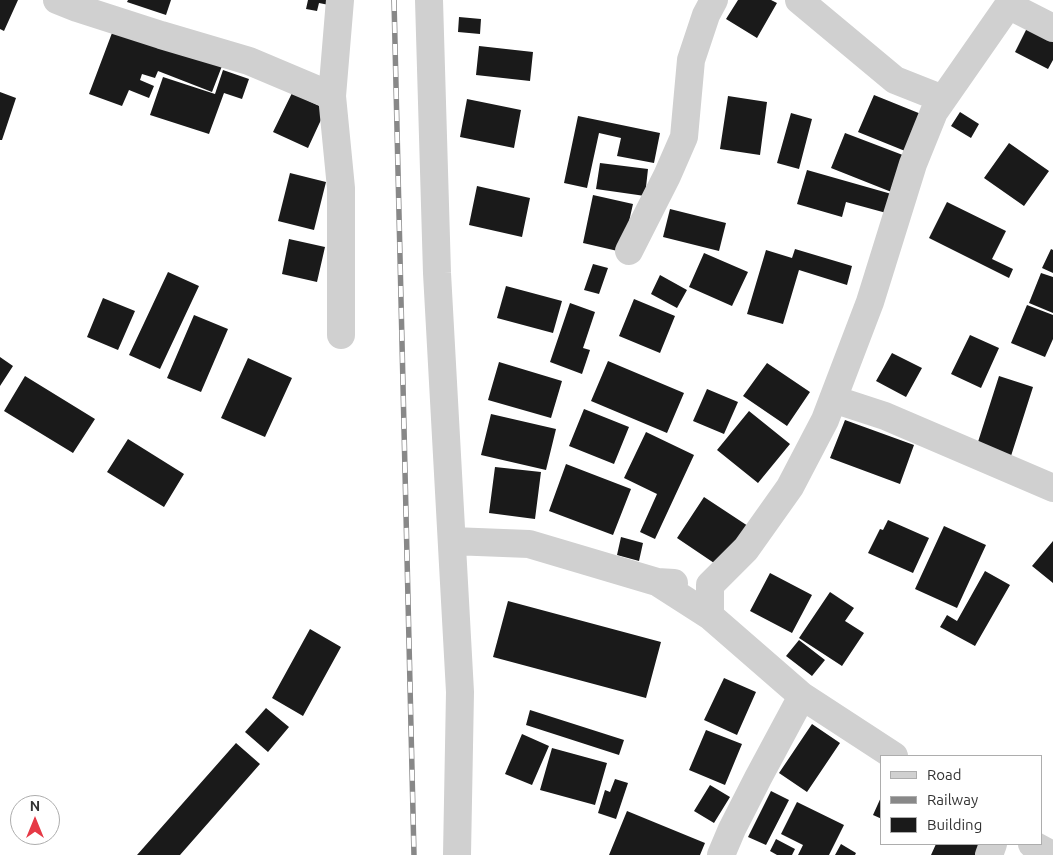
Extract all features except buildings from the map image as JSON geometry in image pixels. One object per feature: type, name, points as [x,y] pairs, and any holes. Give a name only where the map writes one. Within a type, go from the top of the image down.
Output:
[{"type":"street","points":[[57,0],[161,35],[250,61],[332,96]]},
{"type":"street","points":[[340,0],[332,96],[341,188],[341,335]]},
{"type":"street","points":[[429,0],[437,273],[460,692],[457,855]]},
{"type":"street","points":[[629,251],[667,176],[684,137],[691,60],[706,15],[714,0]]},
{"type":"street","points":[[799,0],[895,80],[943,99]]},
{"type":"street","points":[[710,616],[710,585],[746,549],[790,487],[824,420],[870,302],[913,164],[934,112],[1010,3],[1053,28]]},
{"type":"street","points":[[832,399],[885,416],[1053,488]]},
{"type":"street","points":[[452,541],[529,544],[657,582],[710,585]]},
{"type":"street","points":[[657,582],[710,616],[802,696],[892,755]]},
{"type":"street","points":[[721,855],[758,778],[802,696]]},
{"type":"street","points":[[1034,845],[1052,855]]},
{"type":"railway","points":[[394,0],[414,855]]}]
